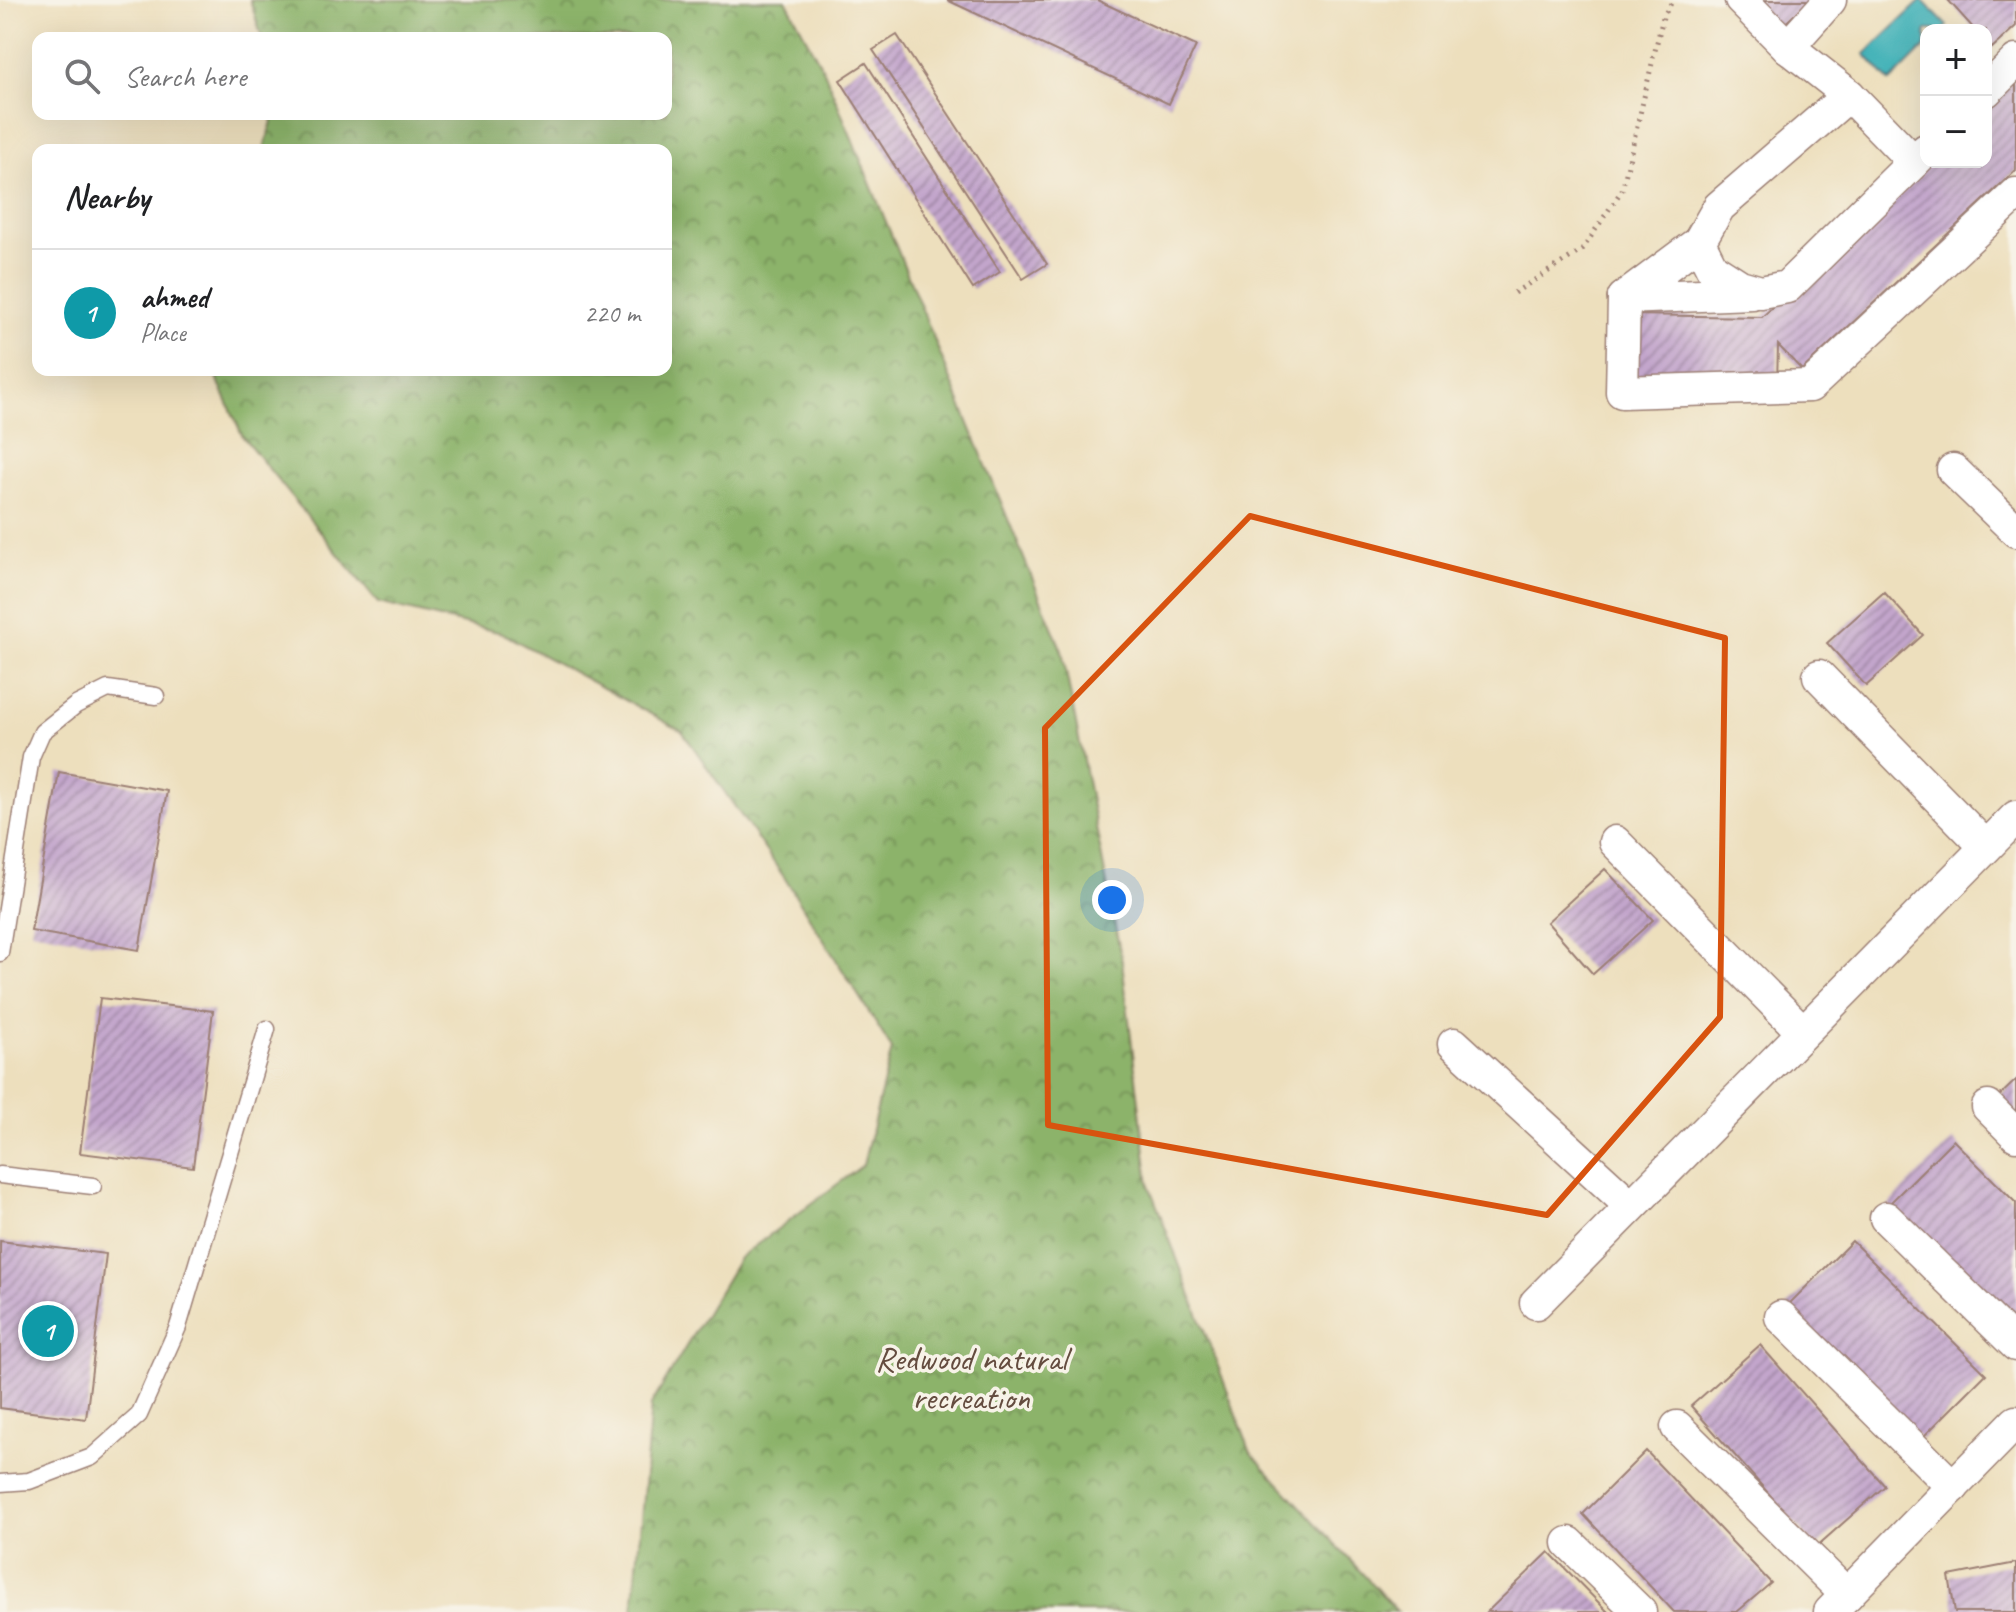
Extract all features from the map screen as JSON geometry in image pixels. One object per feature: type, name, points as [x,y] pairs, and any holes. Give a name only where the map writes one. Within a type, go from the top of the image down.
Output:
[{"type":"street","points":[[1624,298],[1787,287],[1920,156],[1788,47],[1741,0]]},
{"type":"street","points":[[1788,47],[1830,0]]},
{"type":"street","points":[[1992,85],[2016,61]]},
{"type":"street","points":[[1624,298],[1699,242],[1719,207],[1849,95]]},
{"type":"street","points":[[1624,298],[1622,392],[1810,386],[2016,194]]},
{"type":"street","points":[[1699,242],[1712,268],[1740,286],[1759,291]]},
{"type":"street","points":[[1953,470],[2016,531]]},
{"type":"street","points":[[1819,676],[1986,847]]},
{"type":"street","points":[[1536,1303],[2016,817]]},
{"type":"street","points":[[1615,842],[1803,1032]]},
{"type":"street","points":[[1454,1044],[1631,1206]]},
{"type":"street","points":[[1988,1107],[2016,1135]]},
{"type":"street","points":[[1886,1218],[2016,1345]]},
{"type":"street","points":[[1781,1317],[1953,1487]]},
{"type":"street","points":[[1677,1427],[1838,1604],[2016,1422]]},
{"type":"street","points":[[1569,1543],[1640,1612]]},
{"type":"lane","points":[[0,953],[31,757],[42,732],[76,705],[108,689],[156,696]]},
{"type":"lane","points":[[0,1483],[29,1481],[92,1457],[139,1415],[178,1327],[267,1029]]},
{"type":"lane","points":[[0,1175],[93,1186]]},
{"type":"path","points":[[1514,293],[1582,250],[1622,190],[1663,17],[1673,0]]},
{"type":"highlighted area","points":[[1250,516],[1725,638],[1720,1017],[1547,1215],[1048,1125],[1045,728]]},
{"type":"green space","name":"Redwood natural recreation","points":[[250,0],[786,0],[825,73],[1062,651],[1122,962],[1149,1185],[1251,1453],[1398,1612],[633,1612],[651,1405],[739,1258],[863,1165],[892,1049],[784,877],[682,731],[502,633],[378,603],[243,437],[216,376],[672,376],[672,144],[266,144],[272,120],[672,120],[672,32],[260,32]]},
{"type":"water","points":[[1922,0],[1945,24],[1920,24],[1920,52],[1890,82],[1865,54]]},
{"type":"building","points":[[947,0],[1097,0],[1196,46],[1169,104]]},
{"type":"building","points":[[1749,0],[1810,0],[1778,30]]},
{"type":"building","points":[[1948,0],[2016,0],[2016,26],[1992,48],[1992,24],[1970,24]]},
{"type":"building","points":[[897,35],[1047,264],[1023,279],[873,50]]},
{"type":"building","points":[[866,63],[1000,272],[973,289],[840,80]]},
{"type":"building","points":[[2016,79],[2016,170],[1802,370],[1778,345],[1777,384],[1627,382],[1628,315],[1762,317],[1921,168],[1992,168],[1992,101]]},
{"type":"building","points":[[1884,592],[1923,635],[1866,686],[1827,643]]},
{"type":"building","points":[[59,772],[167,791],[139,950],[31,931]]},
{"type":"building","points":[[1605,869],[1653,920],[1593,974],[1547,922]]},
{"type":"building","points":[[100,998],[213,1011],[193,1167],[80,1153]]},
{"type":"building","points":[[2016,1080],[2016,1123],[1994,1101]]},
{"type":"building","points":[[1953,1140],[2016,1203],[2016,1333],[1888,1205]]},
{"type":"building","points":[[0,1241],[106,1254],[86,1419],[0,1408]]},
{"type":"building","points":[[1852,1241],[1986,1374],[1921,1439],[1787,1306]]},
{"type":"building","points":[[1760,1345],[1885,1486],[1816,1547],[1691,1406]]},
{"type":"building","points":[[1646,1451],[1771,1583],[1737,1612],[1674,1612],[1583,1514]]},
{"type":"building","points":[[1549,1552],[1608,1612],[1487,1612]]},
{"type":"building","points":[[2016,1563],[2016,1612],[1955,1612],[1949,1576]]},
{"type":"place","name":"ahmed","points":[[48,1331]]}]
